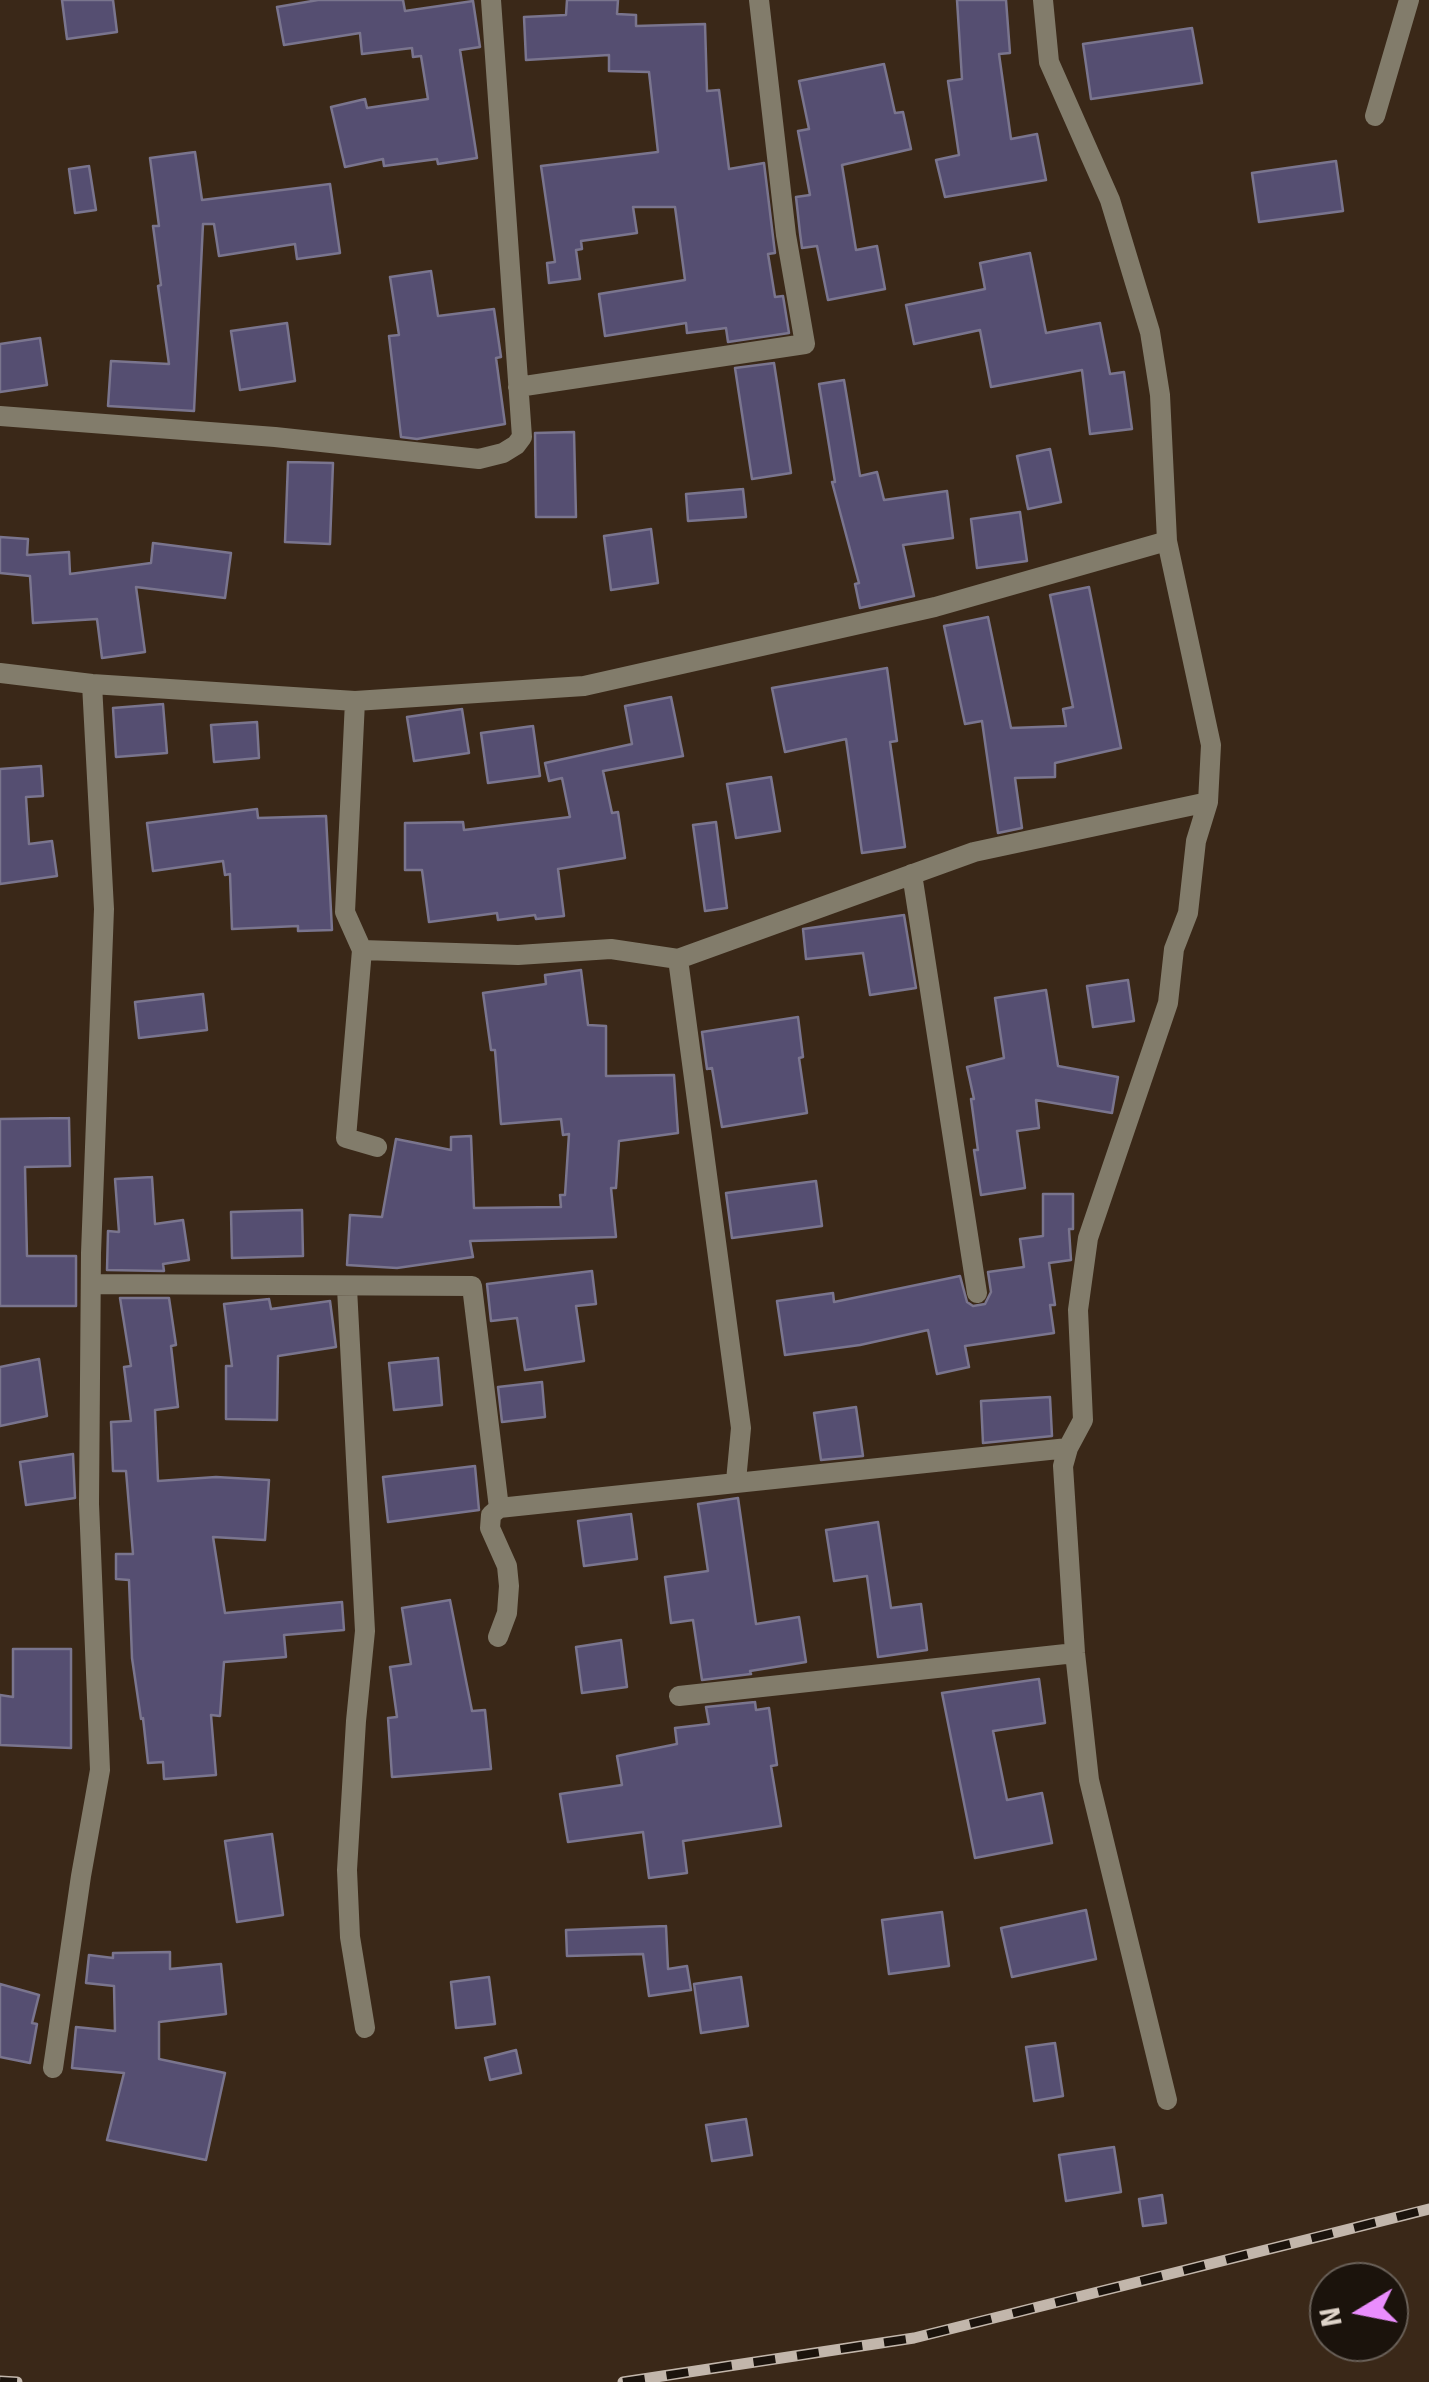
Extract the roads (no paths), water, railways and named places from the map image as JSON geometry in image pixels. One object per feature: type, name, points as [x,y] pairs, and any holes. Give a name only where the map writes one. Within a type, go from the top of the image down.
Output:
[{"type":"street","points":[[0,416],[479,458],[503,454],[522,436],[492,0]]},
{"type":"street","points":[[518,387],[805,344],[786,235],[758,0]]},
{"type":"street","points":[[1042,0],[1049,62],[1110,200],[1150,332],[1160,395],[1167,541],[1210,745],[1208,802],[1196,842],[1188,914],[1174,948],[1168,1003],[1088,1238],[1078,1310],[1082,1420],[1064,1466],[1089,1780],[1167,2100]]},
{"type":"street","points":[[1375,116],[1409,0]]},
{"type":"street","points":[[0,672],[92,684],[355,701],[584,686],[936,608],[1167,541]]},
{"type":"street","points":[[53,2068],[100,1770],[89,1504],[91,1284],[104,909],[92,684]]},
{"type":"street","points":[[355,701],[345,912],[362,950],[346,1138],[377,1147]]},
{"type":"street","points":[[362,950],[518,955],[612,949],[678,959],[974,852],[1208,802]]},
{"type":"street","points":[[912,874],[977,1293]]},
{"type":"street","points":[[678,959],[741,1428],[736,1480]]},
{"type":"street","points":[[91,1284],[472,1286],[499,1508]]},
{"type":"street","points":[[347,1288],[365,1630],[347,1870],[350,1937],[366,2028]]},
{"type":"street","points":[[498,1637],[507,1613],[509,1586],[508,1566],[490,1528],[492,1515],[499,1508],[1068,1448]]},
{"type":"street","points":[[679,1696],[1076,1653]]},
{"type":"railway","points":[[623,2382],[914,2338],[1429,2209]]},
{"type":"railway","points":[[0,2381],[17,2382]]}]
